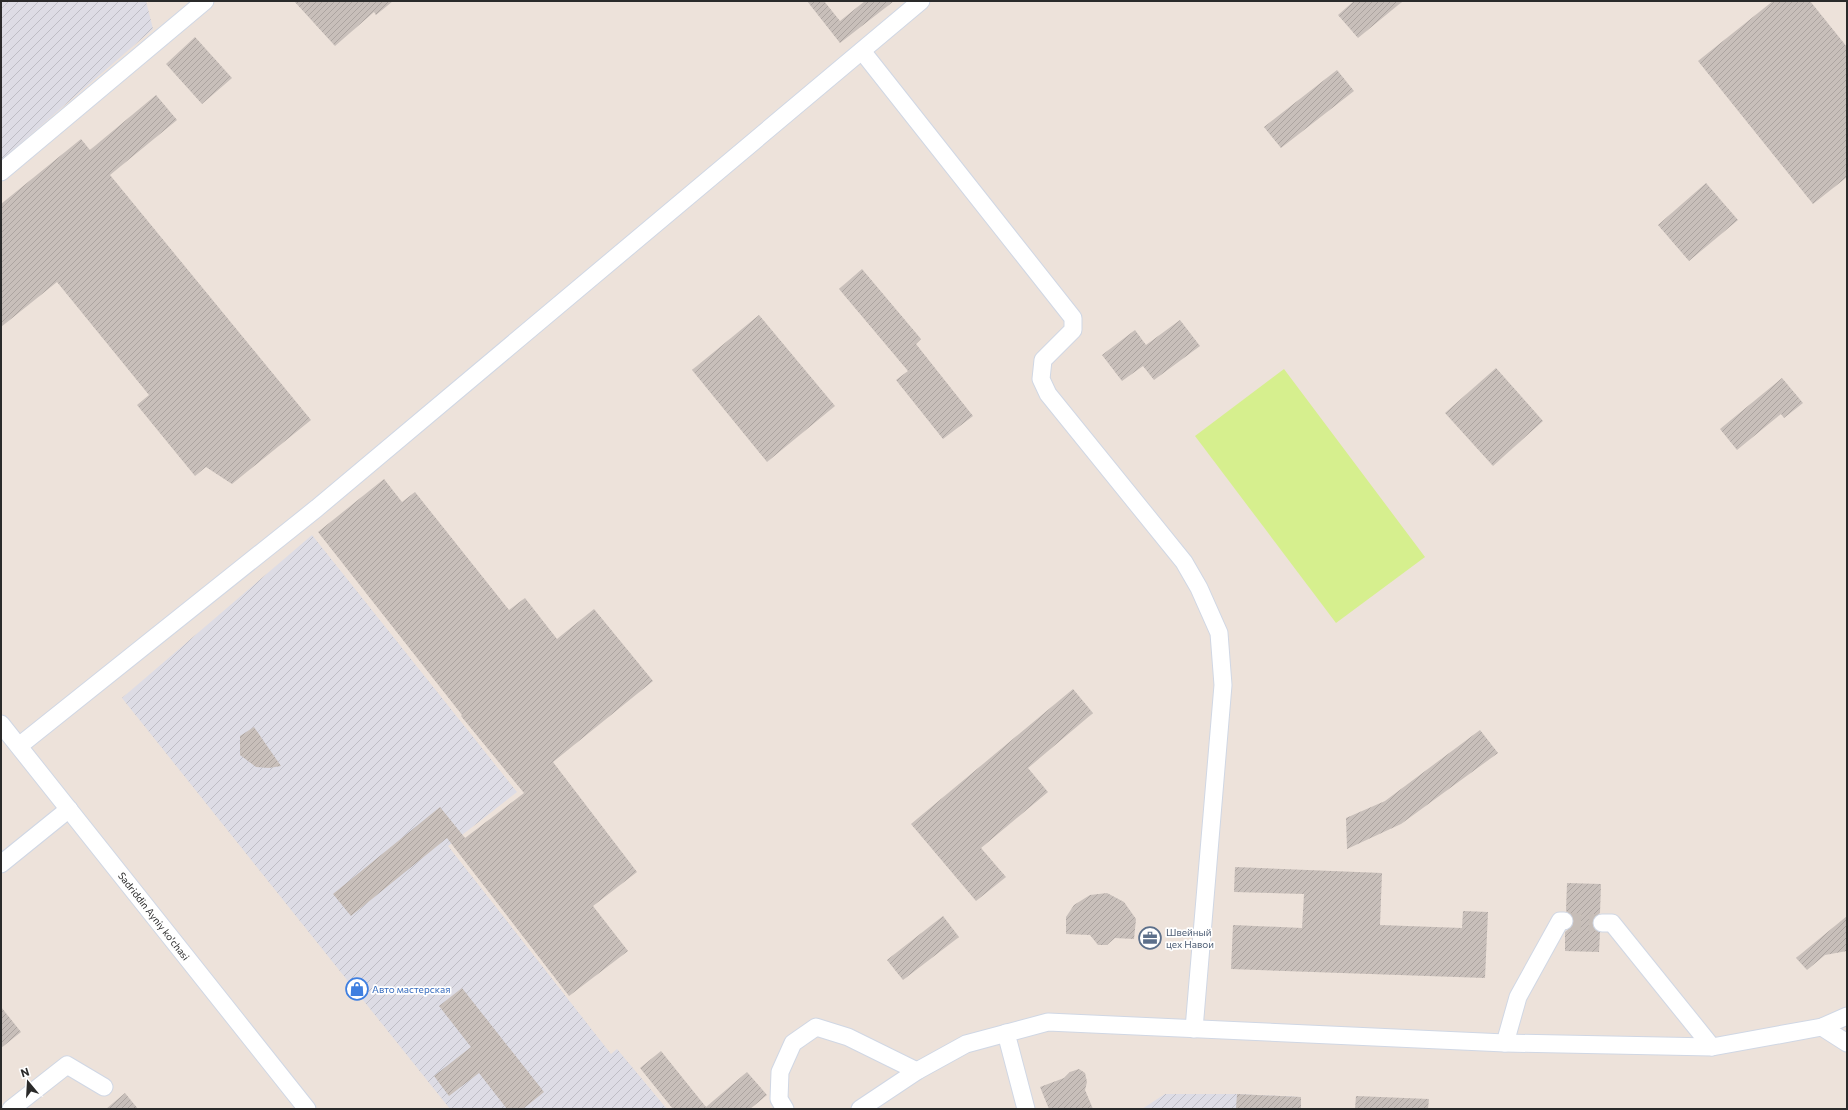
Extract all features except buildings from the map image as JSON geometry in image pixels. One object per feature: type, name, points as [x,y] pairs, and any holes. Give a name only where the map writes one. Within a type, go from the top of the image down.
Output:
[{"type":"street","points":[[1,172],[205,1]]},
{"type":"street","points":[[19,746],[317,508],[921,1]]},
{"type":"street","points":[[862,51],[1073,318],[1073,330],[1043,360],[1042,379],[1048,394],[1184,562],[1199,588],[1219,633],[1223,685],[1194,1029]]},
{"type":"street","name":"Sadriddin Ayniy ko'chasi","points":[[1,724],[307,1109]]},
{"type":"street","points":[[1,864],[69,809]]},
{"type":"street","points":[[1505,1043],[1518,997],[1560,921],[1564,921]]},
{"type":"street","points":[[1602,922],[1612,923],[1712,1047]]},
{"type":"street","points":[[860,1109],[917,1071],[966,1044],[1048,1022],[1505,1043],[1712,1047],[1822,1027],[1847,1016]]},
{"type":"street","points":[[785,1109],[780,1099],[780,1072],[793,1043],[816,1027],[848,1037],[917,1071]]},
{"type":"street","points":[[1822,1027],[1847,1043]]},
{"type":"street","points":[[1006,1033],[1026,1109]]},
{"type":"street","points":[[12,1109],[67,1065],[104,1087]]},
{"type":"shaded area","points":[[1,1],[146,1],[153,29],[1,160]]},
{"type":"shaded area","points":[[312,535],[517,792],[448,846],[611,1054],[617,1049],[667,1109],[450,1109],[122,698]]},
{"type":"shaded area","points":[[1165,1094],[1237,1094],[1301,1097],[1301,1109],[1142,1109]]},
{"type":"green space","points":[[1284,369],[1425,557],[1336,623],[1195,436]]},
{"type":"tunnel","points":[[1564,921],[1602,923]]},
{"type":"place","name":"Швейный цех Навои","points":[[1150,938]]},
{"type":"place","name":"Авто мастерская","points":[[357,989]]}]
